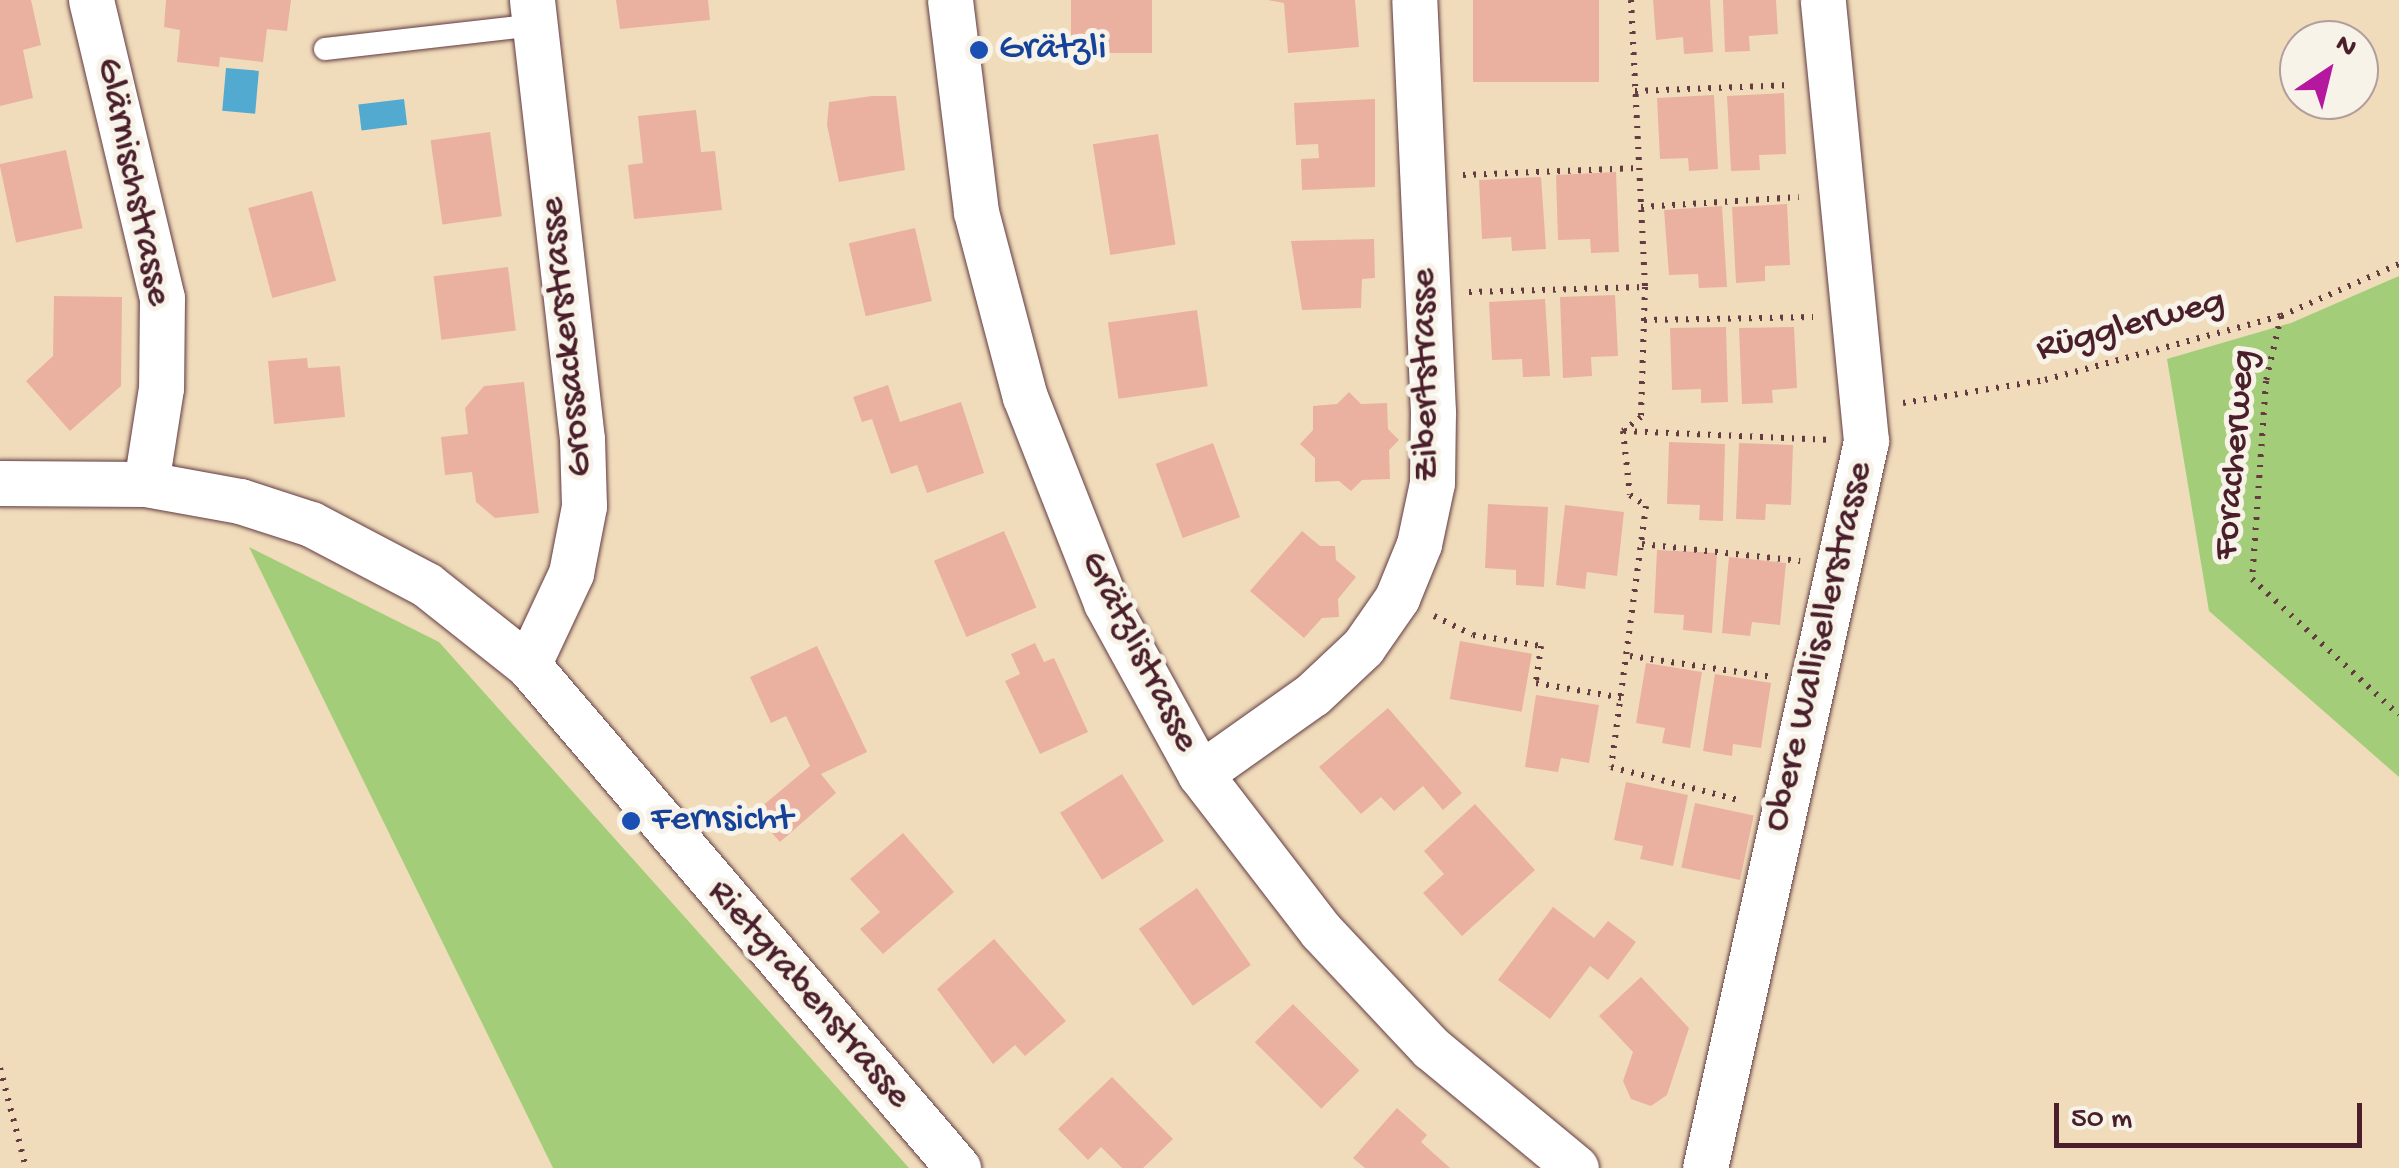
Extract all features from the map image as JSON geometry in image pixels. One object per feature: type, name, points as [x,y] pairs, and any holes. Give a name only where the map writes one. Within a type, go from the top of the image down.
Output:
[{"type":"street","name":"Glärnischstrasse","points":[[92,0],[162,298],[162,388],[146,484]]},
{"type":"street","name":"Grätzlistrasse","points":[[950,0],[976,212],[1025,397],[1106,604],[1200,774],[1321,931],[1431,1048],[1576,1168]]},
{"type":"street","name":"Zibertstrasse","points":[[1200,774],[1314,694],[1363,647],[1397,598],[1420,544],[1432,482],[1414,0]]},
{"type":"street","name":"Obere Wallisellerstrasse","points":[[1705,1168],[1782,811],[1841,566],[1867,425],[1859,316],[1824,0]]},
{"type":"street","name":"Grossackerstrasse","points":[[528,665],[571,574],[584,506],[582,439],[533,12]]},
{"type":"street","name":"Rietgrabenstrasse","points":[[0,482],[146,484],[240,501],[375,554],[426,585],[528,665],[958,1168]]},
{"type":"lane","points":[[325,49],[533,12]]},
{"type":"path","points":[[1631,0],[1645,287],[1641,417],[1623,432],[1630,495],[1646,506],[1630,656],[1611,767],[1782,811]]},
{"type":"path","points":[[1635,91],[1833,83]]},
{"type":"path","points":[[1422,177],[1639,168]]},
{"type":"path","points":[[1641,206],[1846,195]]},
{"type":"path","name":"Rügglerweg","points":[[1623,432],[1867,425],[2280,316],[2399,264]]},
{"type":"path","points":[[1427,294],[1645,287]]},
{"type":"path","points":[[1644,320],[1859,316]]},
{"type":"path","name":"Foracherweg","points":[[2280,316],[2266,381],[2252,579],[2399,716]]},
{"type":"path","points":[[1642,544],[1841,566]]},
{"type":"path","points":[[1397,598],[1474,635],[1540,646],[1536,683],[1622,698]]},
{"type":"path","points":[[1630,656],[1786,680]]},
{"type":"path","points":[[0,1068],[26,1168]]},
{"type":"green space","points":[[2399,276],[2399,777],[2209,611],[2167,359],[2291,323]]},
{"type":"green space","points":[[249,547],[439,642],[909,1168],[553,1168]]},
{"type":"water","points":[[226,68],[259,71],[255,114],[222,111]]},
{"type":"water","points":[[404,99],[407,125],[362,130],[358,105]]},
{"type":"building","points":[[0,0],[31,0],[41,45],[23,50],[33,98],[0,106]]},
{"type":"building","points":[[166,0],[291,0],[287,31],[267,29],[263,62],[220,57],[219,67],[177,62],[180,30],[164,27]]},
{"type":"building","points":[[616,0],[708,0],[710,20],[620,29]]},
{"type":"building","points":[[1071,0],[1152,0],[1152,53],[1071,53]]},
{"type":"building","points":[[1268,0],[1355,0],[1359,47],[1288,53],[1284,3]]},
{"type":"building","points":[[1473,0],[1599,0],[1599,82],[1473,82]]},
{"type":"building","points":[[1653,0],[1710,0],[1713,52],[1684,54],[1683,37],[1656,40]]},
{"type":"building","points":[[1723,0],[1776,0],[1778,34],[1749,36],[1750,51],[1725,52]]},
{"type":"building","points":[[1784,93],[1786,154],[1759,155],[1760,170],[1731,171],[1727,96]]},
{"type":"building","points":[[1714,95],[1718,169],[1689,171],[1688,158],[1660,159],[1657,98]]},
{"type":"building","points":[[896,96],[905,170],[839,182],[827,125],[829,102]]},
{"type":"building","points":[[1375,99],[1375,187],[1302,190],[1301,159],[1319,158],[1318,144],[1296,145],[1294,103]]},
{"type":"building","points":[[696,110],[701,152],[715,151],[722,210],[634,219],[628,165],[643,163],[638,116]]},
{"type":"building","points":[[490,132],[502,216],[442,225],[431,140]]},
{"type":"building","points":[[1158,134],[1176,245],[1110,255],[1093,144]]},
{"type":"building","points":[[66,150],[83,228],[16,242],[0,164]]},
{"type":"building","points":[[1616,172],[1619,252],[1591,253],[1590,239],[1558,240],[1556,175]]},
{"type":"building","points":[[1541,177],[1546,249],[1512,251],[1511,237],[1482,239],[1479,180]]},
{"type":"building","points":[[312,191],[336,281],[272,298],[248,208]]},
{"type":"building","points":[[1787,204],[1790,265],[1765,266],[1765,281],[1736,283],[1732,207]]},
{"type":"building","points":[[1722,206],[1727,287],[1699,288],[1698,274],[1669,275],[1664,210]]},
{"type":"building","points":[[915,228],[932,301],[866,316],[849,243]]},
{"type":"building","points":[[1374,239],[1375,278],[1362,279],[1361,308],[1302,310],[1291,241]]},
{"type":"building","points":[[508,267],[516,331],[441,340],[434,276]]},
{"type":"building","points":[[1615,295],[1618,356],[1591,357],[1592,376],[1563,378],[1560,297]]},
{"type":"building","points":[[54,296],[122,297],[121,386],[70,431],[26,381],[53,356]]},
{"type":"building","points":[[1545,299],[1550,376],[1523,377],[1522,359],[1492,360],[1489,302]]},
{"type":"building","points":[[1197,310],[1208,386],[1119,399],[1108,323]]},
{"type":"building","points":[[1726,327],[1728,402],[1701,403],[1701,389],[1672,390],[1670,328]]},
{"type":"building","points":[[1794,327],[1797,388],[1772,390],[1773,403],[1742,404],[1739,328]]},
{"type":"building","points":[[307,358],[308,368],[340,366],[345,417],[274,424],[268,361]]},
{"type":"building","points":[[524,382],[539,513],[495,518],[476,502],[472,472],[445,475],[441,437],[468,434],[465,408],[484,386]]},
{"type":"building","points":[[888,385],[900,422],[961,402],[984,473],[927,493],[917,465],[891,474],[872,419],[862,422],[853,397]]},
{"type":"building","points":[[1349,392],[1361,404],[1387,403],[1388,429],[1399,440],[1389,450],[1390,479],[1362,480],[1351,491],[1339,481],[1315,482],[1315,458],[1300,444],[1313,430],[1313,406],[1337,404]]},
{"type":"building","points":[[1669,442],[1725,444],[1723,521],[1699,520],[1700,505],[1667,504]]},
{"type":"building","points":[[1213,443],[1240,517],[1183,538],[1156,464]]},
{"type":"building","points":[[1739,443],[1793,445],[1791,505],[1766,504],[1765,520],[1736,519]]},
{"type":"building","points":[[1488,504],[1548,507],[1544,587],[1516,585],[1516,570],[1485,568]]},
{"type":"building","points":[[1565,505],[1624,512],[1617,576],[1587,572],[1585,589],[1556,585]]},
{"type":"building","points":[[1004,531],[1036,607],[966,637],[934,561]]},
{"type":"building","points":[[1302,531],[1320,546],[1335,546],[1336,560],[1356,577],[1338,599],[1339,617],[1322,618],[1304,638],[1250,591]]},
{"type":"building","points":[[1657,550],[1717,553],[1712,633],[1683,630],[1684,615],[1654,613]]},
{"type":"building","points":[[1729,557],[1786,563],[1780,625],[1752,622],[1750,636],[1722,633]]},
{"type":"building","points":[[1460,641],[1532,654],[1522,712],[1450,699]]},
{"type":"building","points":[[1035,643],[1044,662],[1054,658],[1088,732],[1040,754],[1005,681],[1020,674],[1011,654]]},
{"type":"building","points":[[817,646],[867,752],[821,774],[836,793],[780,842],[754,813],[810,766],[786,716],[771,723],[750,677]]},
{"type":"building","points":[[1646,663],[1702,672],[1690,748],[1662,743],[1665,728],[1636,723]]},
{"type":"building","points":[[1715,674],[1771,683],[1761,748],[1733,744],[1732,756],[1703,751]]},
{"type":"building","points":[[1536,695],[1599,705],[1589,763],[1561,758],[1558,772],[1525,767]]},
{"type":"building","points":[[1388,708],[1462,793],[1443,810],[1423,786],[1394,811],[1381,797],[1361,814],[1319,767]]},
{"type":"building","points":[[1122,774],[1164,841],[1102,880],[1060,813]]},
{"type":"building","points":[[1626,782],[1688,795],[1673,866],[1640,859],[1643,846],[1614,840]]},
{"type":"building","points":[[1695,803],[1754,815],[1740,880],[1681,868]]},
{"type":"building","points":[[1475,804],[1535,870],[1462,936],[1423,893],[1444,874],[1424,851]]},
{"type":"building","points":[[903,833],[954,892],[883,954],[860,929],[880,912],[850,879]]},
{"type":"building","points":[[1197,888],[1251,965],[1193,1006],[1139,929]]},
{"type":"building","points":[[1553,907],[1594,938],[1608,921],[1636,942],[1608,980],[1590,966],[1550,1019],[1498,980]]},
{"type":"building","points":[[994,939],[1066,1021],[1025,1056],[1015,1045],[993,1064],[937,989]]},
{"type":"building","points":[[1641,977],[1689,1028],[1667,1095],[1651,1106],[1631,1099],[1623,1081],[1633,1052],[1599,1016]]},
{"type":"building","points":[[1293,1004],[1359,1070],[1321,1109],[1255,1042]]},
{"type":"building","points":[[1112,1077],[1173,1139],[1143,1168],[1122,1168],[1101,1147],[1088,1160],[1058,1129]]},
{"type":"building","points":[[1397,1108],[1427,1135],[1421,1142],[1450,1168],[1365,1168],[1353,1158]]},
{"type":"place","name":"Grätzli","points":[[979,50]]},
{"type":"place","name":"Fernsicht","points":[[631,821]]}]
